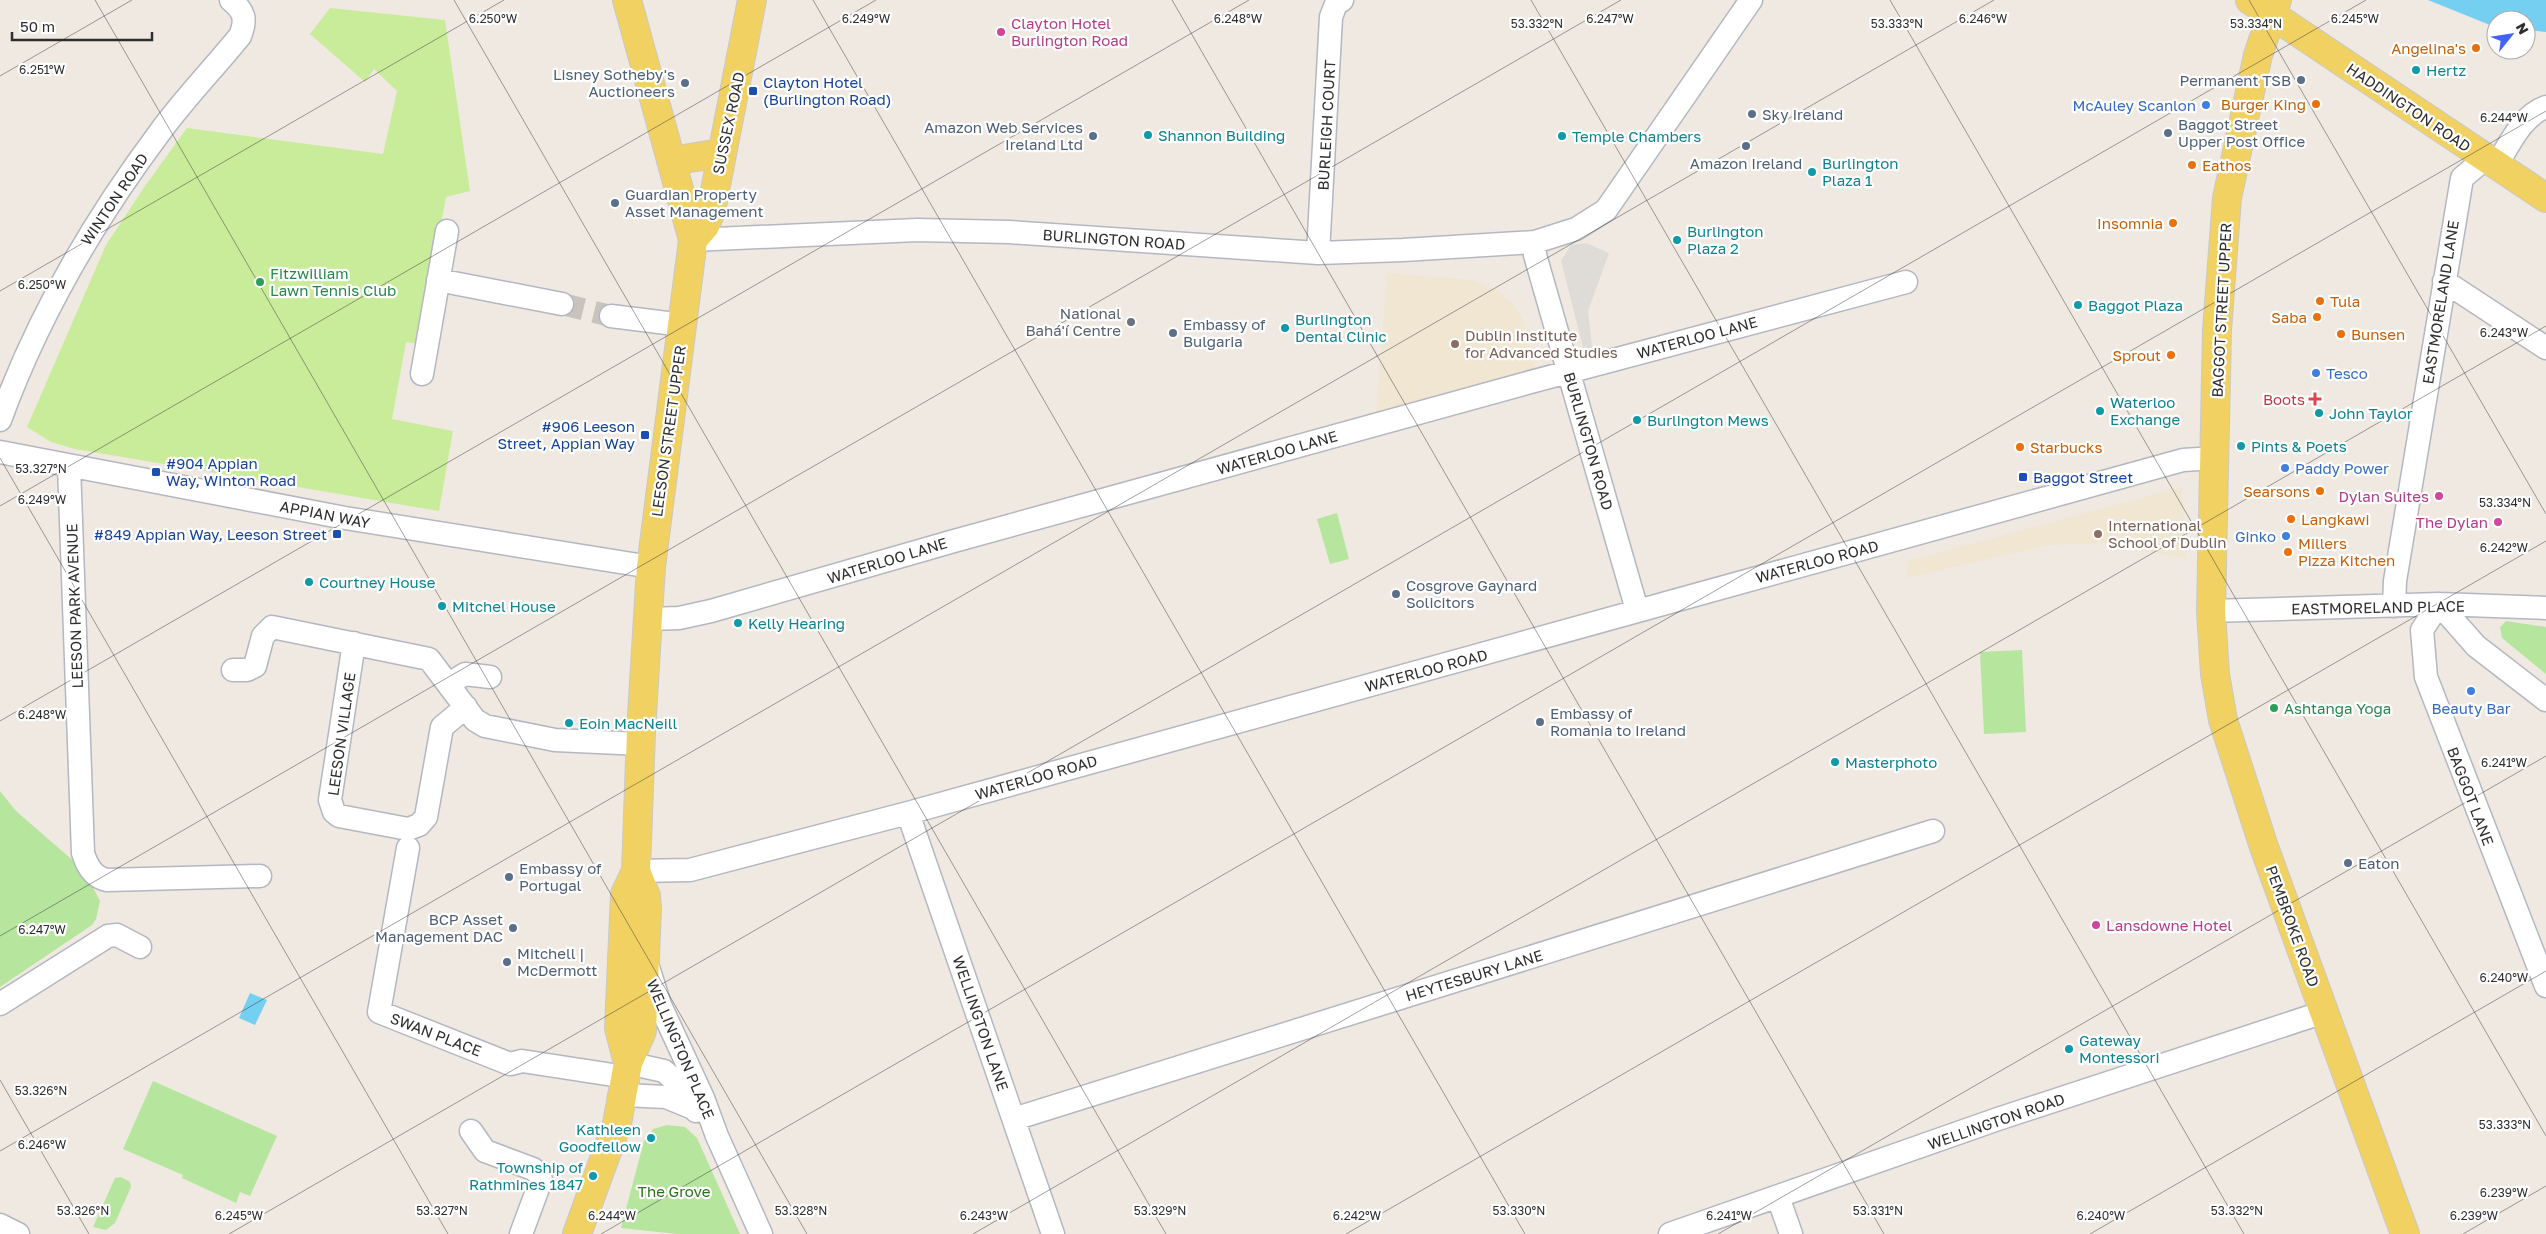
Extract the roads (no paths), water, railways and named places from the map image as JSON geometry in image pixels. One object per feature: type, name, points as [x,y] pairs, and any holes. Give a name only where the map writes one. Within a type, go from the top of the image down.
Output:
[{"type":"main road","name":"LEESON STREET UPPER","points":[[626,1078],[620,1035],[624,913],[625,894],[636,871],[651,567],[693,240],[627,0]]},
{"type":"main road","name":"SUSSEX ROAD","points":[[693,240],[704,226],[711,210],[752,0]]},
{"type":"main road","name":"HADDINGTON ROAD","points":[[2266,5],[2491,162],[2546,198]]},
{"type":"main road","name":"BAGGOT STREET UPPER","points":[[2211,612],[2217,330],[2227,198],[2258,55],[2266,5]]},
{"type":"main road","points":[[671,161],[721,153]]},
{"type":"main road","name":"PEMBROKE ROAD","points":[[2211,612],[2215,674],[2223,720],[2264,847],[2405,1234]]},
{"type":"main road","name":"LEESON STREET UPPER","points":[[626,1078],[642,1031],[646,961],[646,896],[636,871]]},
{"type":"main road","points":[[577,1234],[617,1124],[626,1078]]},
{"type":"street","name":"WINTON ROAD","points":[[0,420],[18,374],[86,238],[161,130],[240,36],[245,20],[244,14],[231,0]]},
{"type":"street","name":"BURLEIGH COURT","points":[[1318,253],[1331,17],[1336,4],[1342,0]]},
{"type":"street","name":"BURLINGTON ROAD","points":[[693,240],[917,230],[1010,232],[1318,253],[1534,242],[1576,229],[1606,210],[1751,0]]},
{"type":"street","name":"EASTMORELAND LANE","points":[[2394,606],[2395,581],[2462,178],[2491,162],[2537,110],[2546,107]]},
{"type":"street","points":[[422,374],[447,231]]},
{"type":"street","name":"BURLINGTON ROAD","points":[[1534,242],[1535,255],[1637,610]]},
{"type":"street","points":[[438,280],[562,304]]},
{"type":"street","points":[[2444,281],[2546,348]]},
{"type":"street","name":"WATERLOO LANE","points":[[649,619],[679,618],[711,611],[954,541],[1569,372],[1906,282]]},
{"type":"street","points":[[611,316],[682,325]]},
{"type":"street","name":"APPIAN WAY","points":[[0,452],[435,534],[651,567]]},
{"type":"street","name":"WATERLOO ROAD","points":[[636,871],[690,870],[908,813],[2183,460],[2215,458]]},
{"type":"street","name":"LEESON PARK AVENUE","points":[[69,466],[80,790],[85,860],[94,874],[107,880],[260,876]]},
{"type":"street","points":[[2439,604],[2476,646],[2546,700]]},
{"type":"street","name":"EASTMORELAND PLACE","points":[[2211,612],[2439,604],[2546,608]]},
{"type":"street","name":"BAGGOT LANE","points":[[2439,604],[2422,630],[2426,676],[2542,965],[2546,986]]},
{"type":"street","points":[[233,670],[247,670],[255,666],[263,636],[272,627],[429,658],[479,724],[491,728],[555,740],[641,744]]},
{"type":"street","name":"LEESON VILLAGE","points":[[354,643],[330,800],[334,812],[339,816],[400,829],[420,824],[426,816],[442,727],[466,707]]},
{"type":"street","points":[[449,684],[465,674],[490,677]]},
{"type":"street","name":"WELLINGTON LANE","points":[[908,813],[1053,1234]]},
{"type":"street","name":"HEYTESBURY LANE","points":[[1014,1119],[1933,831]]},
{"type":"street","name":"SWAN PLACE","points":[[408,848],[379,1012],[510,1064],[522,1061],[626,1078]]},
{"type":"street","points":[[0,1004],[108,936],[117,935],[140,947]]},
{"type":"street","name":"WELLINGTON PLACE","points":[[646,961],[660,1005],[703,1098],[717,1136],[761,1234]]},
{"type":"street","name":"WELLINGTON ROAD","points":[[1670,1234],[1998,1119],[2324,1012]]},
{"type":"street","name":"WELLINGTON PLACE","points":[[626,1078],[664,1071],[680,1085],[693,1108],[717,1136]]},
{"type":"street","name":"WELLINGTON PLACE","points":[[626,1078],[693,1108]]},
{"type":"street","points":[[472,1131],[485,1151],[533,1169],[540,1175],[541,1180],[521,1234]]},
{"type":"street","points":[[1778,1197],[1791,1234]]},
{"type":"street","points":[[0,1225],[18,1234]]},
{"type":"water","points":[[2428,0],[2546,0],[2546,32],[2536,31],[2536,10],[2486,10],[2486,23]]},
{"type":"water","points":[[250,993],[267,1000],[255,1025],[239,1018]]},
{"type":"tunnel","points":[[562,304],[611,316]]},
{"type":"place","name":"Clayton Hotel Burlington Road","points":[[1001,32]]},
{"type":"place","name":"Angelina's","points":[[2476,48]]},
{"type":"place","name":"Hertz","points":[[2416,70]]},
{"type":"place","name":"Permanent TSB","points":[[2301,80]]},
{"type":"place","name":"Lisney Sotheby's Auctioneers","points":[[685,83]]},
{"type":"place","name":"Clayton Hotel (Burlington Road)","points":[[753,91]]},
{"type":"place","name":"Burger King","points":[[2316,104]]},
{"type":"place","name":"McAuley Scanlon","points":[[2206,105]]},
{"type":"place","name":"Sky Ireland","points":[[1752,114]]},
{"type":"place","name":"Baggot Street Upper Post Office","points":[[2168,133]]},
{"type":"place","name":"Shannon Building","points":[[1148,135]]},
{"type":"place","name":"Amazon Web Services Ireland Ltd","points":[[1093,136]]},
{"type":"place","name":"Temple Chambers","points":[[1562,136]]},
{"type":"place","name":"Amazon Ireland","points":[[1746,146]]},
{"type":"place","name":"Eathos","points":[[2192,165]]},
{"type":"place","name":"Burlington Plaza 1","points":[[1812,172]]},
{"type":"place","name":"Guardian Property Asset Management","points":[[615,203]]},
{"type":"place","name":"Insomnia","points":[[2173,223]]},
{"type":"place","name":"Burlington Plaza 2","points":[[1677,240]]},
{"type":"place","name":"Fitzwilliam Lawn Tennis Club","points":[[260,282]]},
{"type":"place","name":"Tula","points":[[2320,301]]},
{"type":"place","name":"Baggot Plaza","points":[[2078,305]]},
{"type":"place","name":"Saba","points":[[2317,317]]},
{"type":"place","name":"National Bahá'í Centre","points":[[1131,322]]},
{"type":"place","name":"Burlington Dental Clinic","points":[[1285,328]]},
{"type":"place","name":"Embassy of Bulgaria","points":[[1173,333]]},
{"type":"place","name":"Bunsen","points":[[2341,334]]},
{"type":"place","name":"Dublin Institute for Advanced Studies","points":[[1455,344]]},
{"type":"place","name":"Sprout","points":[[2171,355]]},
{"type":"place","name":"Tesco","points":[[2316,373]]},
{"type":"place","name":"Boots","points":[[2315,399]]},
{"type":"place","name":"Waterloo Exchange","points":[[2100,411]]},
{"type":"place","name":"John Taylor","points":[[2319,413]]},
{"type":"place","name":"Burlington Mews","points":[[1637,420]]},
{"type":"place","name":"#906 Leeson Street, Appian Way","points":[[645,435]]},
{"type":"place","name":"Pints & Poets","points":[[2241,446]]},
{"type":"place","name":"Starbucks","points":[[2020,447]]},
{"type":"place","name":"Paddy Power","points":[[2285,468]]},
{"type":"place","name":"#904 Appian Way, Winton Road","points":[[156,472]]},
{"type":"place","name":"Baggot Street","points":[[2023,477]]},
{"type":"place","name":"Searsons","points":[[2320,491]]},
{"type":"place","name":"Dylan Suites","points":[[2439,496]]},
{"type":"place","name":"Langkawi","points":[[2291,519]]},
{"type":"place","name":"The Dylan","points":[[2498,522]]},
{"type":"place","name":"#849 Appian Way, Leeson Street","points":[[337,534]]},
{"type":"place","name":"International School of Dublin","points":[[2098,534]]},
{"type":"place","name":"Ginko","points":[[2286,536]]},
{"type":"place","name":"Millers Pizza Kitchen","points":[[2288,552]]},
{"type":"place","name":"Courtney House","points":[[309,582]]},
{"type":"place","name":"Cosgrove Gaynard Solicitors","points":[[1396,594]]},
{"type":"place","name":"Mitchel House","points":[[442,606]]},
{"type":"place","name":"Kelly Hearing","points":[[738,623]]},
{"type":"place","name":"Beauty Bar","points":[[2471,691]]},
{"type":"place","name":"Ashtanga Yoga","points":[[2274,708]]},
{"type":"place","name":"Embassy of Romania to Ireland","points":[[1540,722]]},
{"type":"place","name":"Eoin MacNeill","points":[[569,723]]},
{"type":"place","name":"Masterphoto","points":[[1835,762]]},
{"type":"place","name":"Eaton","points":[[2348,863]]},
{"type":"place","name":"Embassy of Portugal","points":[[509,877]]},
{"type":"place","name":"Lansdowne Hotel","points":[[2096,925]]},
{"type":"place","name":"BCP Asset Management DAC","points":[[513,928]]},
{"type":"place","name":"Mitchell | McDermott","points":[[507,962]]},
{"type":"place","name":"Gateway Montessori","points":[[2069,1049]]},
{"type":"place","name":"Kathleen Goodfellow","points":[[651,1138]]},
{"type":"place","name":"Township of Rathmines 1847","points":[[593,1176]]},
{"type":"park label","name":"The Grove","points":[[674,1191]]}]
